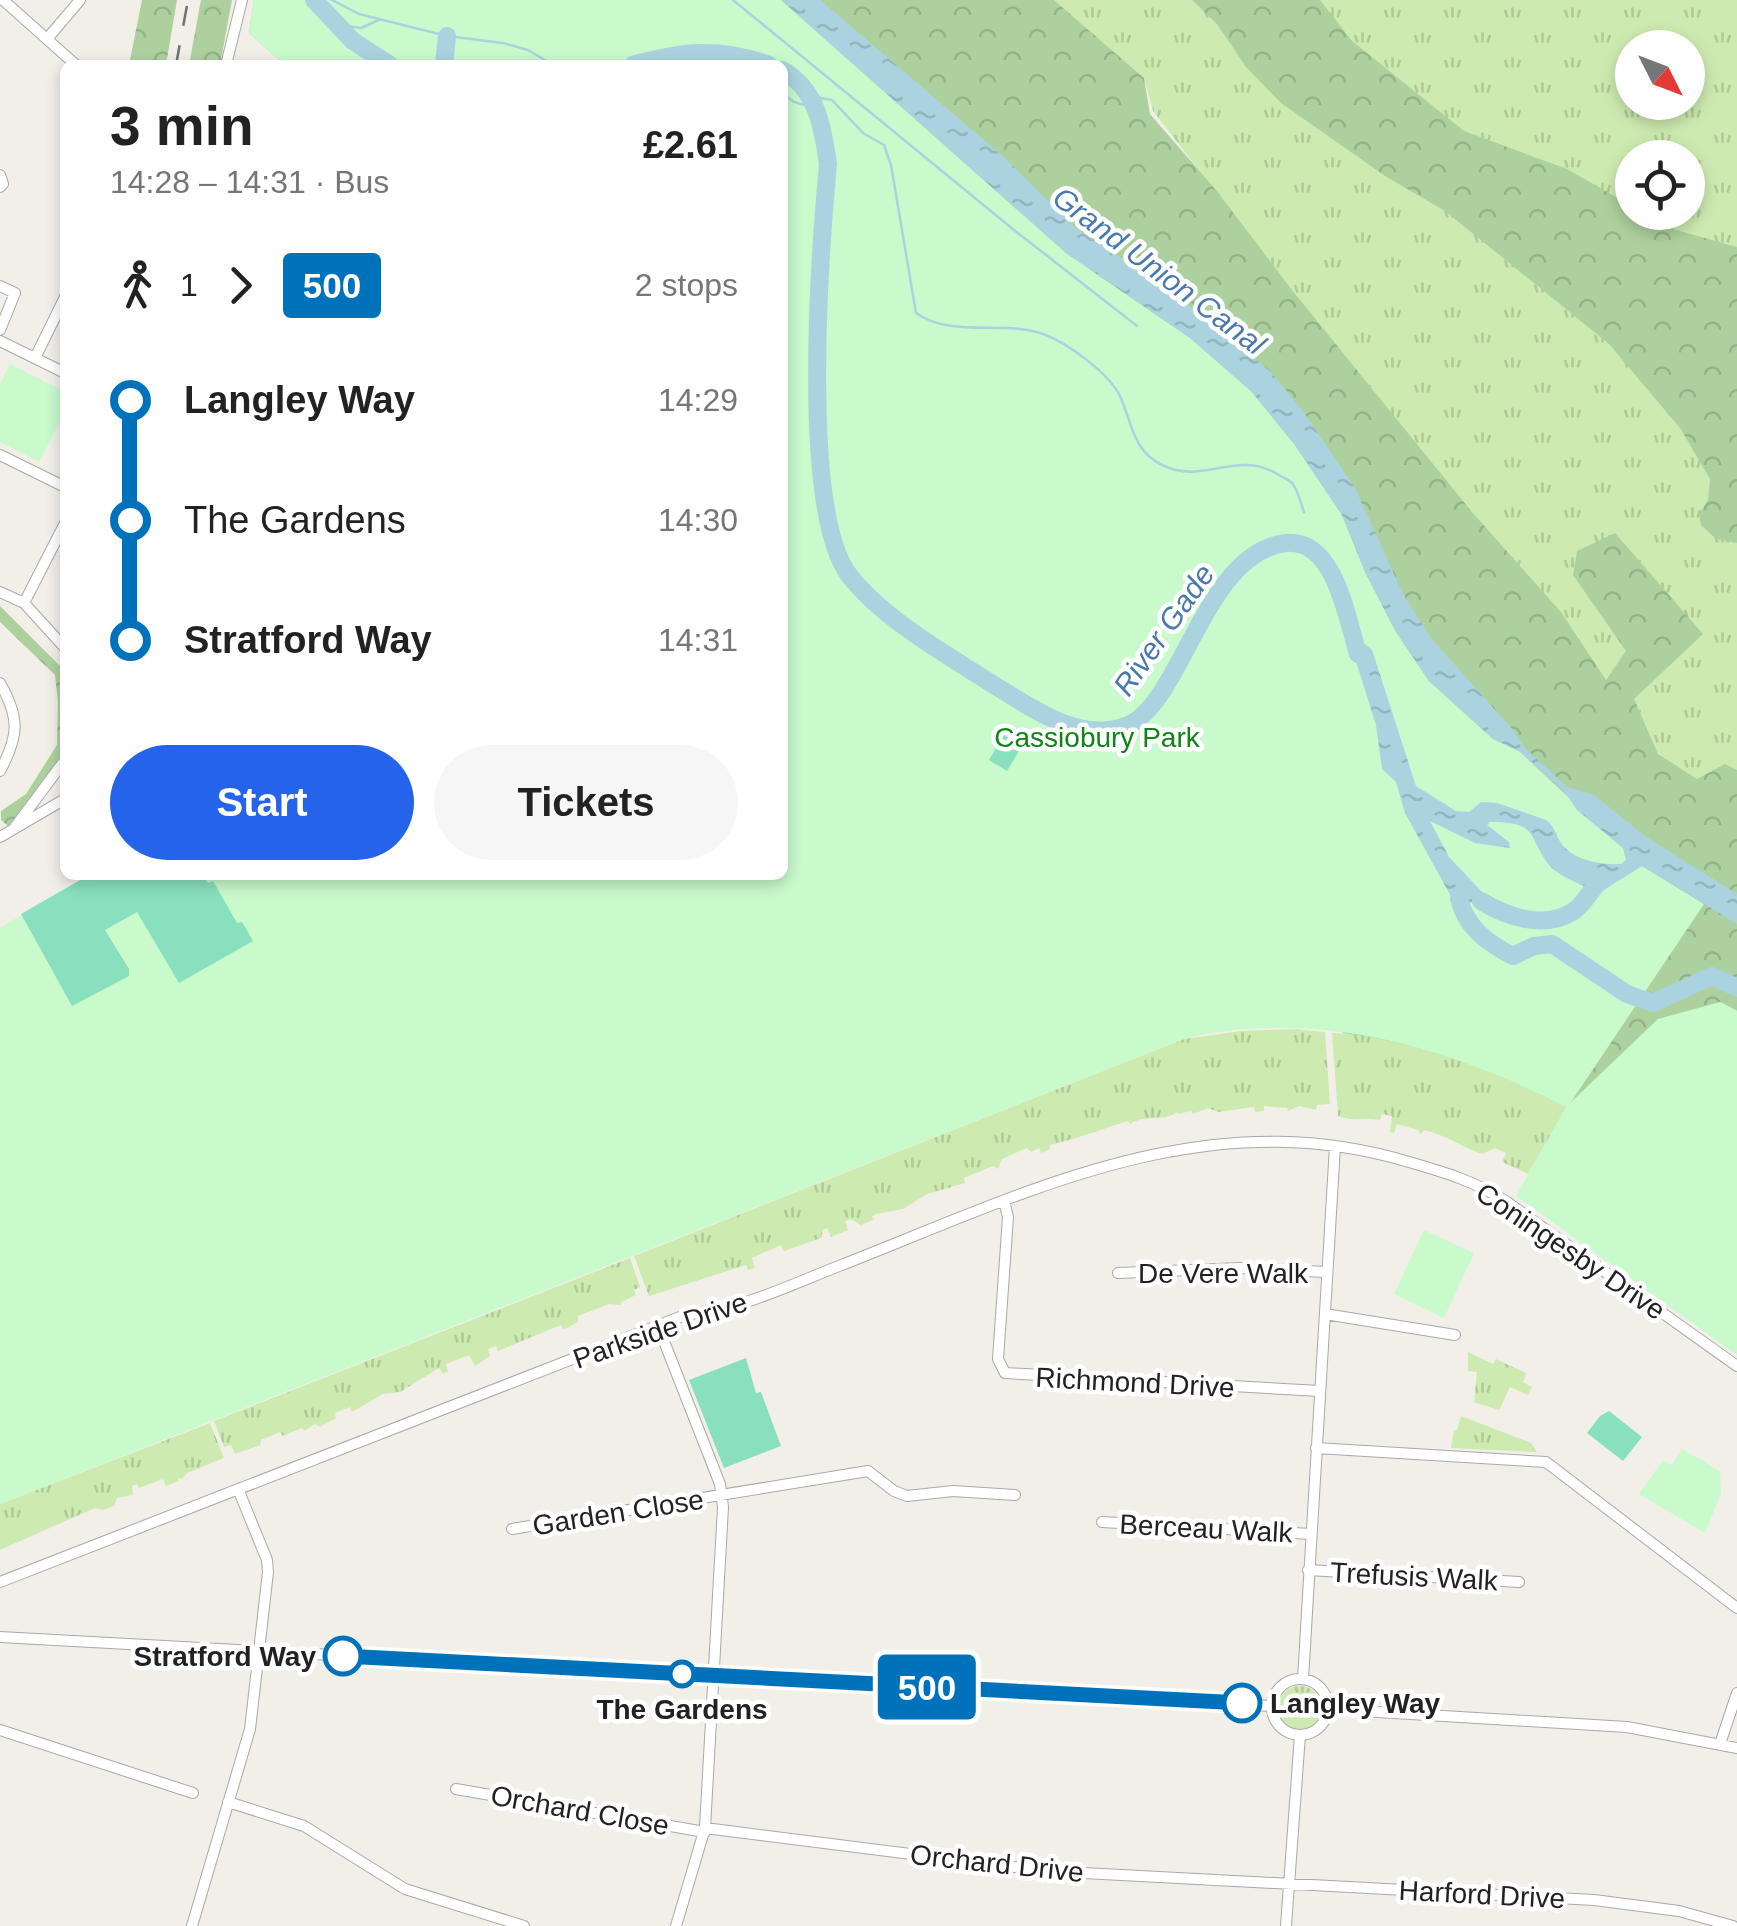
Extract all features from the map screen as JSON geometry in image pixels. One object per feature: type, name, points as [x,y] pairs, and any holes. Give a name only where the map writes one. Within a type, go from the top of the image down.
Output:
[{"type":"street","points":[[2,0],[70,60]]},
{"type":"street","points":[[46,39],[80,0]]},
{"type":"street","points":[[227,60],[242,0]]},
{"type":"street","points":[[0,175],[0,187]]},
{"type":"street","points":[[0,286],[16,293],[0,330]]},
{"type":"street","points":[[35,358],[60,307]]},
{"type":"street","points":[[1,345],[60,370]]},
{"type":"street","points":[[0,455],[60,485]]},
{"type":"street","points":[[24,603],[60,533]]},
{"type":"street","points":[[0,592],[24,603],[60,643]]},
{"type":"street","points":[[0,683],[14,707],[14,744],[0,771]]},
{"type":"street","points":[[14,828],[60,767]]},
{"type":"street","points":[[0,837],[60,802]]},
{"type":"street","name":"Parkside Drive","points":[[0,1582],[689,1314],[745,1302],[1110,1163],[1173,1150],[1253,1142],[1334,1146]]},
{"type":"street","points":[[1304,1679],[1334,1146]]},
{"type":"street","name":"Coningesby Drive","points":[[1334,1146],[1390,1156],[1493,1192],[1737,1366]]},
{"type":"street","name":"Richmond Drive","points":[[1004,1201],[1008,1212],[998,1358],[1005,1373],[1320,1392]]},
{"type":"street","name":"De Vere Walk","points":[[1118,1274],[1240,1268],[1327,1272]]},
{"type":"street","points":[[1324,1314],[1455,1336]]},
{"type":"street","points":[[658,1326],[723,1494],[705,1830],[676,1926]]},
{"type":"street","points":[[1316,1448],[1546,1462],[1737,1608]]},
{"type":"street","name":"Garden Close","points":[[512,1529],[868,1471],[894,1491],[908,1496],[952,1491],[1016,1495]]},
{"type":"street","points":[[192,1926],[250,1729],[268,1566],[238,1490]]},
{"type":"street","name":"Berceau Walk","points":[[1102,1522],[1311,1534]]},
{"type":"street","name":"Trefusis Walk","points":[[1308,1570],[1519,1582]]},
{"type":"street","points":[[0,1637],[1272,1706]]},
{"type":"street","points":[[1304,1679],[1324,1692],[1328,1708],[1316,1730],[1300,1735],[1283,1729],[1272,1706],[1279,1689],[1304,1679]]},
{"type":"street","points":[[1720,1744],[1737,1693]]},
{"type":"street","points":[[1328,1708],[1626,1727],[1737,1748]]},
{"type":"street","points":[[0,1730],[193,1793]]},
{"type":"street","points":[[1286,1926],[1300,1735]]},
{"type":"street","name":"Orchard Close","points":[[456,1788],[705,1830]]},
{"type":"street","points":[[228,1802],[304,1826],[405,1889],[524,1926]]},
{"type":"street","name":"Orchard Drive","points":[[705,1830],[1046,1872],[1289,1884]]},
{"type":"street","name":"Harford Drive","points":[[1289,1884],[1594,1900],[1678,1911],[1733,1926]]},
{"type":"green space","points":[[142,0],[177,0],[167,60],[130,60]]},
{"type":"green space","points":[[201,0],[232,0],[221,60],[190,60]]},
{"type":"green space","points":[[254,0],[1054,0],[1144,78],[1150,114],[1216,190],[1472,512],[1561,612],[1606,680],[1626,651],[1573,575],[1577,551],[1615,533],[1703,634],[1634,699],[1658,754],[1697,779],[1725,764],[1737,770],[1737,1011],[1720,1002],[1567,1107],[1458,1060],[1343,1033],[788,75],[788,60],[279,60],[249,33]]},
{"type":"green space","name":"Cassiobury Park","points":[[254,0],[781,0],[1066,253],[1190,338],[1251,391],[1295,445],[1342,515],[1365,572],[1396,632],[1429,681],[1493,739],[1519,751],[1642,866],[1704,904],[1571,1102],[1658,1019],[1720,1002],[1737,1011],[1737,1355],[1516,1196],[1566,1107],[1476,1067],[1381,1039],[1283,1028],[1233,1030],[1184,1039],[0,1504],[0,928],[81,880],[788,880],[788,60],[279,60],[249,33]]},
{"type":"green space","points":[[1054,0],[1737,0],[1737,845],[1674,835],[1296,295],[1153,111],[1144,78]]},
{"type":"green space","points":[[1192,0],[1320,0],[1352,41],[1464,131],[1567,169],[1615,196],[1615,230],[1677,230],[1737,247],[1737,543],[1716,539],[1701,525],[1699,514],[1708,500],[1710,479],[1680,428],[1609,344],[1445,211],[1385,176],[1281,103],[1246,67],[1217,24]]},
{"type":"green space","points":[[10,364],[60,389],[60,422],[39,462],[0,442],[0,384]]},
{"type":"green space","points":[[0,606],[60,666],[60,761],[17,824],[8,826],[1,820],[1,811],[26,794],[57,745],[58,701],[55,675],[0,622]]},
{"type":"green space","points":[[1004,735],[1022,746],[1007,771],[989,760]]},
{"type":"green space","points":[[80,880],[206,880],[213,881],[237,923],[242,922],[253,941],[179,983],[137,912],[105,930],[129,969],[129,976],[72,1006],[21,914]]},
{"type":"green space","points":[[1294,1029],[1325,1032],[1330,1104],[1317,1105],[1316,1110],[1299,1106],[1288,1111],[1264,1106],[1264,1111],[1255,1112],[1254,1107],[1218,1112],[1208,1108],[1193,1114],[1177,1112],[1130,1124],[1128,1121],[1050,1145],[1041,1153],[1039,1148],[1031,1152],[1027,1148],[1002,1159],[998,1169],[993,1166],[964,1178],[965,1183],[927,1194],[903,1209],[876,1214],[873,1220],[861,1225],[851,1219],[845,1221],[848,1230],[831,1237],[827,1228],[821,1238],[784,1251],[781,1245],[752,1258],[755,1268],[748,1270],[746,1265],[649,1296],[634,1256],[1184,1039]]},
{"type":"green space","points":[[1332,1033],[1394,1040],[1453,1057],[1567,1107],[1528,1174],[1502,1162],[1506,1153],[1495,1148],[1482,1154],[1433,1132],[1425,1130],[1420,1134],[1397,1124],[1394,1133],[1390,1132],[1392,1116],[1382,1114],[1380,1120],[1343,1118],[1338,1116]]},
{"type":"green space","points":[[1424,1230],[1474,1253],[1444,1318],[1394,1294]]},
{"type":"green space","points":[[630,1258],[640,1287],[634,1290],[636,1295],[621,1305],[609,1304],[578,1316],[578,1322],[563,1330],[561,1325],[498,1351],[496,1346],[488,1349],[490,1356],[475,1366],[469,1355],[446,1364],[448,1371],[443,1374],[439,1368],[400,1392],[383,1394],[352,1412],[350,1407],[335,1413],[336,1418],[320,1427],[315,1424],[283,1436],[280,1432],[235,1454],[231,1445],[224,1447],[214,1421]]},
{"type":"green space","points":[[1468,1352],[1526,1373],[1523,1382],[1532,1387],[1528,1395],[1510,1387],[1499,1410],[1474,1402],[1477,1372],[1468,1371]]},
{"type":"green space","points":[[746,1358],[756,1393],[761,1392],[781,1446],[724,1468],[689,1380]]},
{"type":"green space","points":[[1609,1411],[1642,1437],[1623,1461],[1587,1433]]},
{"type":"green space","points":[[1461,1416],[1531,1443],[1537,1452],[1451,1448]]},
{"type":"green space","points":[[210,1423],[224,1458],[166,1486],[163,1479],[139,1488],[137,1484],[132,1486],[133,1495],[117,1498],[114,1506],[95,1508],[0,1550],[0,1504]]},
{"type":"green space","points":[[1682,1449],[1720,1471],[1721,1493],[1705,1533],[1639,1494],[1663,1460],[1672,1465]]},
{"type":"green space","points":[[1300,1686],[1315,1693],[1322,1708],[1315,1723],[1300,1730],[1285,1723],[1278,1708],[1285,1693]]},
{"type":"water","points":[[781,0],[820,0],[1007,160],[1076,229],[1163,285],[1271,372],[1355,488],[1403,594],[1431,638],[1525,748],[1567,787],[1594,795],[1645,836],[1737,894],[1737,924],[1642,866],[1596,895],[1586,897],[1585,887],[1550,866],[1525,828],[1506,823],[1487,825],[1509,842],[1510,848],[1475,843],[1430,821],[1449,857],[1502,913],[1466,901],[1464,920],[1405,813],[1396,782],[1382,769],[1376,725],[1354,655],[1351,632],[1372,650],[1416,786],[1456,811],[1469,812],[1481,802],[1497,803],[1546,820],[1565,848],[1584,859],[1621,864],[1626,860],[1623,848],[1577,810],[1564,791],[1519,751],[1493,739],[1429,681],[1396,632],[1365,572],[1342,515],[1295,445],[1251,391],[1190,338],[1066,253]]},
{"type":"waterway","name":"River Gade","points":[[314,0],[353,41],[382,60]]},
{"type":"waterway","points":[[332,0],[359,14],[447,36],[503,43],[545,60]]},
{"type":"waterway","points":[[733,0],[1137,326]]},
{"type":"waterway","points":[[336,24],[361,28],[379,20]]},
{"type":"waterway","points":[[445,60],[447,36]]},
{"type":"waterway","name":"River Gade","points":[[655,60],[701,53],[754,60]]},
{"type":"waterway","name":"River Gade","points":[[788,74],[811,99],[826,150],[818,315],[819,439],[824,495],[834,542],[849,575],[863,591],[917,635],[1024,704],[1074,727],[1091,730],[1126,726],[1146,712],[1234,572],[1258,553],[1286,543],[1303,545],[1327,567],[1343,602],[1358,654]]},
{"type":"waterway","points":[[809,96],[832,100],[863,133],[884,145],[891,165],[916,313],[945,325],[1012,328],[1052,338],[1075,351],[1107,378],[1120,396],[1139,444],[1152,459],[1192,472],[1249,465],[1264,468],[1292,483],[1304,512]]},
{"type":"waterway","points":[[788,97],[814,106]]},
{"type":"waterway","points":[[1481,901],[1514,916],[1551,920],[1574,911],[1600,880]]},
{"type":"waterway","name":"River Gade","points":[[1459,899],[1472,926],[1486,940],[1513,956],[1534,946],[1552,944],[1627,994],[1653,1003],[1712,976],[1737,988]]},
{"type":"railway","points":[[177,60],[188,0]]},
{"type":"bus line","name":"500","points":[[343,1656],[1242,1703]]},
{"type":"place","name":"Stratford Way","points":[[343,1656]]},
{"type":"place","name":"The Gardens","points":[[682,1674]]},
{"type":"place","name":"Langley Way","points":[[1242,1703]]},
{"type":"water label","name":"Grand Union Canal","points":[[1159,271]]}]
